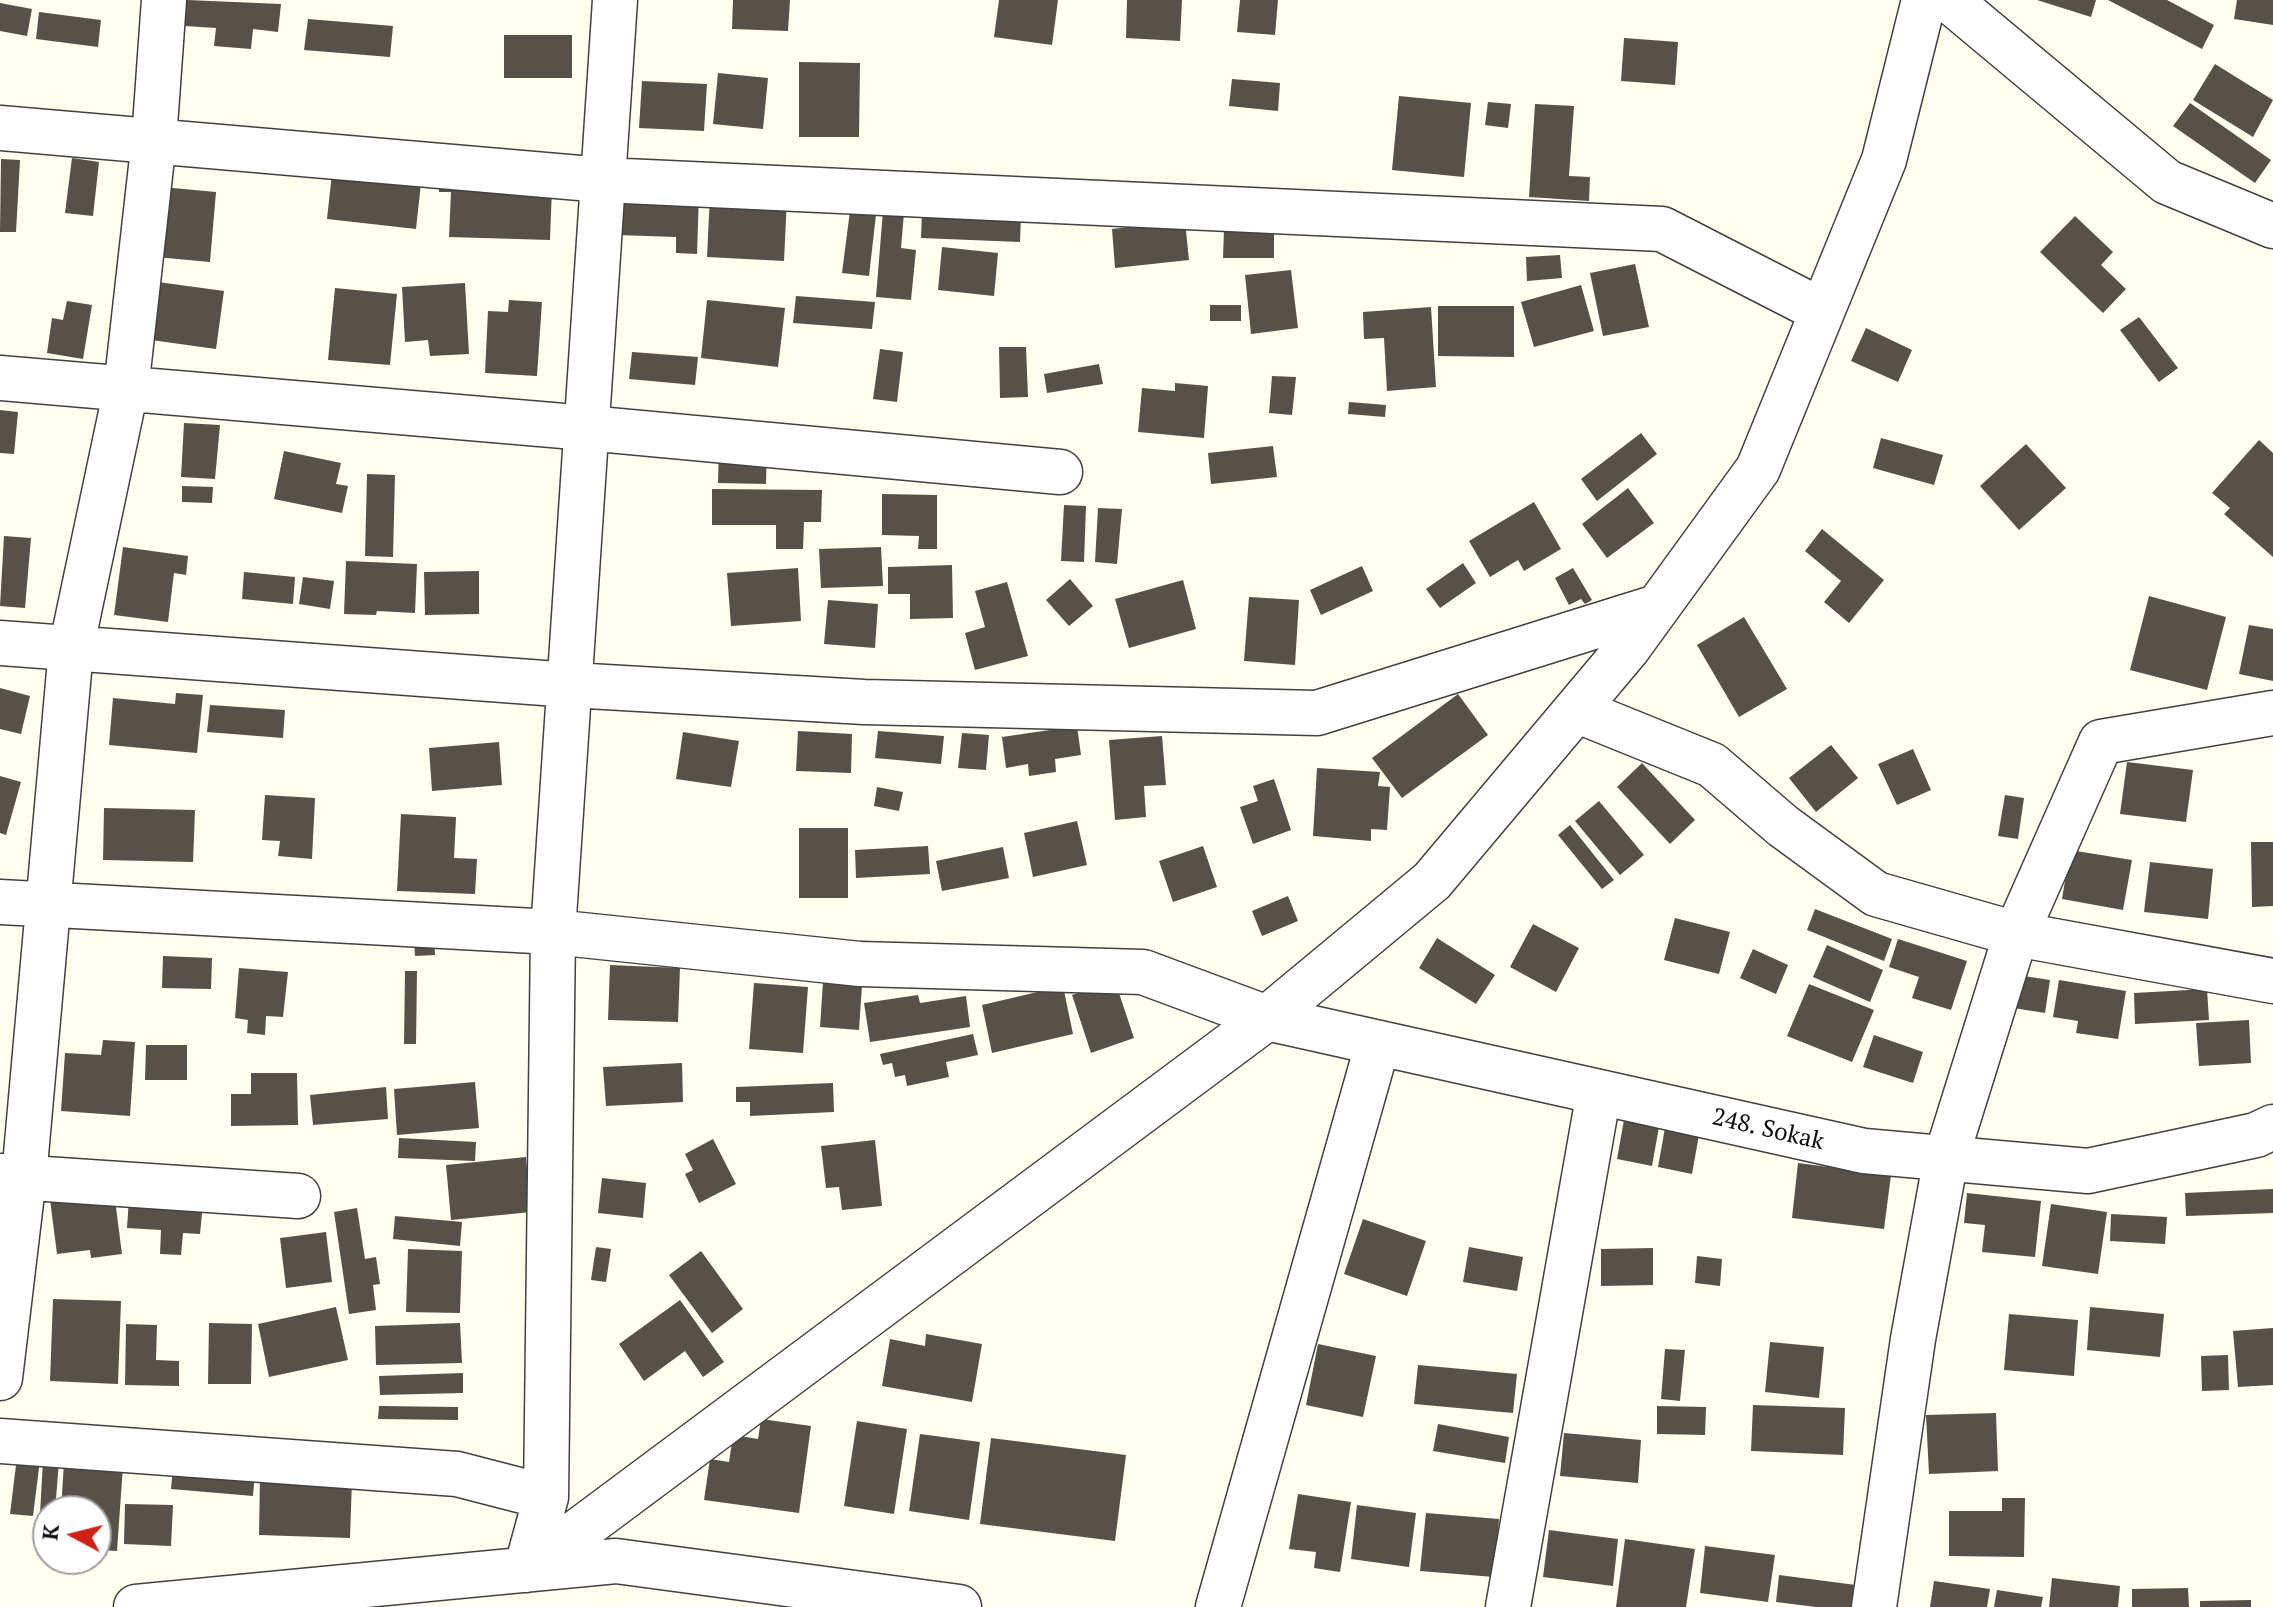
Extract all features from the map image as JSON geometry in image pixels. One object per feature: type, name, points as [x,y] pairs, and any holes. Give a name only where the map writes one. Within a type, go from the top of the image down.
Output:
[{"type":"street","points":[[0,1378],[12,1176],[51,903],[71,649],[126,389],[154,140],[164,0]]},
{"type":"street","points":[[526,1570],[546,1497],[553,932],[615,0]]},
{"type":"street","points":[[526,1570],[1267,1018],[1432,881],[1628,648],[1758,469],[1884,160],[1924,0]]},
{"type":"street","points":[[1949,0],[2167,182],[2273,226]]},
{"type":"street","points":[[0,128],[603,180],[1662,229],[1822,311]]},
{"type":"street","points":[[0,378],[1060,472]]},
{"type":"street","points":[[0,643],[571,685],[864,702],[1317,713],[1657,607]]},
{"type":"street","points":[[1576,710],[1712,765],[1783,826],[1876,894],[2016,934],[2273,981]]},
{"type":"street","points":[[1874,1607],[1913,1339],[1946,1158],[2016,934],[2101,742],[2273,713]]},
{"type":"street","name":"248. Sokak","points":[[0,902],[553,932],[860,964],[1143,972],[1267,1018],[1864,1151],[2088,1171],[2256,1135],[2273,1127]]},
{"type":"street","points":[[1218,1607],[1378,1043]]},
{"type":"street","points":[[1508,1607],[1599,1092]]},
{"type":"street","points":[[12,1176],[298,1196]]},
{"type":"street","points":[[0,1441],[457,1474],[546,1497]]},
{"type":"street","points":[[136,1607],[616,1561],[959,1607]]},
{"type":"building","points":[[187,0],[281,4],[278,32],[253,29],[251,49],[214,46],[216,28],[185,26]]},
{"type":"building","points":[[733,0],[790,0],[788,31],[732,29]]},
{"type":"building","points":[[999,0],[1058,0],[1052,45],[994,37]]},
{"type":"building","points":[[1127,0],[1182,0],[1180,41],[1126,38]]},
{"type":"building","points":[[1240,0],[1278,0],[1275,35],[1237,32]]},
{"type":"building","points":[[2037,0],[2096,0],[2091,17]]},
{"type":"building","points":[[2108,0],[2167,0],[2214,25],[2202,49]]},
{"type":"building","points":[[2237,0],[2273,0],[2273,25],[2234,19]]},
{"type":"building","points":[[0,3],[32,9],[27,36],[0,31]]},
{"type":"building","points":[[39,12],[101,20],[98,47],[36,39]]},
{"type":"building","points":[[308,19],[393,26],[390,57],[304,50]]},
{"type":"building","points":[[504,35],[572,35],[572,78],[504,78]]},
{"type":"building","points":[[1624,38],[1678,42],[1675,85],[1621,81]]},
{"type":"building","points":[[799,62],[860,63],[859,137],[799,137]]},
{"type":"building","points":[[2215,64],[2273,100],[2253,137],[2193,100]]},
{"type":"building","points":[[718,73],[768,78],[763,129],[713,124]]},
{"type":"building","points":[[1232,79],[1280,83],[1278,111],[1229,106]]},
{"type":"building","points":[[642,81],[707,84],[704,131],[639,128]]},
{"type":"building","points":[[1399,96],[1471,103],[1464,177],[1392,170]]},
{"type":"building","points":[[1488,102],[1511,104],[1508,128],[1485,125]]},
{"type":"building","points":[[2190,103],[2271,160],[2255,183],[2173,126]]},
{"type":"building","points":[[1535,104],[1574,106],[1569,176],[1590,177],[1589,201],[1529,197]]},
{"type":"building","points":[[72,158],[99,162],[93,216],[65,213]]},
{"type":"building","points":[[1,159],[20,160],[16,232],[0,232]]},
{"type":"building","points":[[332,173],[421,183],[416,229],[327,219]]},
{"type":"building","points":[[439,184],[552,187],[550,240],[449,237],[451,192],[439,192]]},
{"type":"building","points":[[162,187],[216,192],[210,262],[156,257]]},
{"type":"building","points":[[619,191],[699,193],[697,254],[676,253],[676,237],[617,235]]},
{"type":"building","points":[[710,195],[787,198],[784,261],[707,257]]},
{"type":"building","points":[[851,203],[877,206],[869,276],[842,273]]},
{"type":"building","points":[[883,211],[904,213],[901,248],[916,250],[911,300],[876,297]]},
{"type":"building","points":[[922,211],[1021,215],[1020,242],[921,238]]},
{"type":"building","points":[[2075,216],[2113,252],[2101,265],[2126,289],[2103,313],[2040,252]]},
{"type":"building","points":[[1185,221],[1189,260],[1115,268],[1112,229]]},
{"type":"building","points":[[1224,230],[1274,231],[1274,258],[1223,258]]},
{"type":"building","points":[[942,247],[998,253],[994,296],[938,290]]},
{"type":"building","points":[[1560,255],[1562,278],[1527,281],[1526,257]]},
{"type":"building","points":[[1635,264],[1649,327],[1603,336],[1590,273]]},
{"type":"building","points":[[1291,270],[1298,328],[1251,334],[1245,275]]},
{"type":"building","points":[[158,282],[224,291],[216,349],[151,340]]},
{"type":"building","points":[[465,283],[469,354],[430,356],[428,340],[405,342],[402,287]]},
{"type":"building","points":[[1581,285],[1594,331],[1534,347],[1521,302]]},
{"type":"building","points":[[335,288],[397,294],[390,365],[328,360]]},
{"type":"building","points":[[796,296],[875,302],[872,329],[793,323]]},
{"type":"building","points":[[509,300],[542,302],[537,376],[485,373],[488,311],[508,312]]},
{"type":"building","points":[[707,300],[785,308],[778,367],[701,358]]},
{"type":"building","points":[[67,301],[92,305],[83,359],[47,353],[52,318],[63,320]]},
{"type":"building","points":[[1210,305],[1241,305],[1241,321],[1210,321]]},
{"type":"building","points":[[1438,306],[1514,306],[1514,357],[1438,356]]},
{"type":"building","points":[[1431,307],[1436,387],[1387,391],[1384,338],[1364,339],[1363,312]]},
{"type":"building","points":[[2139,317],[2178,368],[2159,382],[2120,330]]},
{"type":"building","points":[[1866,328],[1912,350],[1898,382],[1851,361]]},
{"type":"building","points":[[999,347],[1026,347],[1028,397],[1000,398]]},
{"type":"building","points":[[880,349],[903,352],[897,402],[873,399]]},
{"type":"building","points":[[632,352],[698,357],[695,385],[629,379]]},
{"type":"building","points":[[1099,364],[1103,384],[1047,393],[1044,374]]},
{"type":"building","points":[[1272,376],[1296,377],[1292,415],[1269,413]]},
{"type":"building","points":[[1175,383],[1208,386],[1204,438],[1138,432],[1142,388],[1175,391]]},
{"type":"building","points":[[1349,402],[1386,405],[1385,417],[1348,414]]},
{"type":"building","points":[[0,410],[18,412],[14,454],[0,453]]},
{"type":"building","points":[[184,423],[220,425],[215,479],[181,477]]},
{"type":"building","points":[[1641,433],[1657,454],[1597,501],[1581,479]]},
{"type":"building","points":[[1881,438],[1943,455],[1934,485],[1873,468]]},
{"type":"building","points":[[2259,440],[2273,453],[2273,557],[2224,514],[2230,508],[2212,493]]},
{"type":"building","points":[[719,444],[767,445],[766,484],[718,483]]},
{"type":"building","points":[[2026,444],[2066,488],[2019,530],[1980,486]]},
{"type":"building","points":[[1273,446],[1277,477],[1211,484],[1208,453]]},
{"type":"building","points":[[284,451],[341,463],[336,484],[348,486],[342,513],[274,499]]},
{"type":"building","points":[[367,474],[395,475],[393,557],[365,556]]},
{"type":"building","points":[[182,486],[213,487],[212,503],[182,502]]},
{"type":"building","points":[[1628,488],[1654,523],[1607,558],[1582,524]]},
{"type":"building","points":[[712,489],[822,490],[821,522],[804,522],[803,549],[776,549],[776,525],[712,525]]},
{"type":"building","points":[[882,494],[937,495],[937,549],[918,549],[919,536],[882,535]]},
{"type":"building","points":[[1534,502],[1561,549],[1524,571],[1518,560],[1490,577],[1469,541]]},
{"type":"building","points":[[1064,505],[1086,506],[1084,562],[1061,561]]},
{"type":"building","points":[[1098,508],[1122,509],[1117,564],[1095,562]]},
{"type":"building","points":[[1822,529],[1884,580],[1849,623],[1824,602],[1841,581],[1805,551]]},
{"type":"building","points":[[4,536],[31,538],[25,608],[0,606]]},
{"type":"building","points":[[123,547],[188,556],[186,575],[174,573],[168,622],[114,615]]},
{"type":"building","points":[[881,547],[883,586],[821,588],[819,549]]},
{"type":"building","points":[[346,561],[417,564],[415,613],[377,611],[376,615],[344,614]]},
{"type":"building","points":[[1463,563],[1476,583],[1440,608],[1426,589]]},
{"type":"building","points":[[952,565],[953,618],[910,619],[910,594],[888,594],[888,567]]},
{"type":"building","points":[[1362,566],[1373,591],[1321,615],[1310,590]]},
{"type":"building","points":[[798,568],[801,621],[731,626],[727,573]]},
{"type":"building","points":[[1573,568],[1592,600],[1585,604],[1581,599],[1569,605],[1555,578]]},
{"type":"building","points":[[479,571],[479,614],[425,615],[424,572]]},
{"type":"building","points":[[244,572],[295,577],[293,604],[242,599]]},
{"type":"building","points":[[303,577],[334,581],[330,609],[299,604]]},
{"type":"building","points":[[1070,579],[1093,606],[1069,626],[1046,600]]},
{"type":"building","points":[[1183,580],[1196,629],[1129,648],[1115,599]]},
{"type":"building","points":[[1007,582],[1028,656],[975,670],[965,633],[985,627],[975,591]]},
{"type":"building","points":[[2149,596],[2226,617],[2207,690],[2130,670]]},
{"type":"building","points":[[1249,597],[1299,600],[1295,665],[1244,661]]},
{"type":"building","points":[[828,600],[878,604],[875,648],[824,644]]},
{"type":"building","points":[[1744,617],[1787,689],[1739,717],[1697,645]]},
{"type":"building","points":[[2249,625],[2273,629],[2273,681],[2239,674]]},
{"type":"building","points":[[0,688],[30,696],[21,734],[0,729]]},
{"type":"building","points":[[176,693],[203,695],[197,753],[109,745],[113,698],[175,704]]},
{"type":"building","points":[[1458,694],[1488,735],[1402,798],[1372,758]]},
{"type":"building","points":[[210,705],[285,710],[283,738],[207,732]]},
{"type":"building","points":[[1077,726],[1081,755],[1055,759],[1056,772],[1029,776],[1028,764],[1006,768],[1002,737]]},
{"type":"building","points":[[798,731],[852,734],[851,773],[796,771]]},
{"type":"building","points":[[878,731],[944,736],[941,764],[875,758]]},
{"type":"building","points":[[683,732],[739,741],[731,787],[676,779]]},
{"type":"building","points":[[962,733],[989,735],[986,770],[958,768]]},
{"type":"building","points":[[1162,736],[1166,785],[1144,786],[1146,817],[1115,820],[1109,740]]},
{"type":"building","points":[[499,742],[502,785],[432,791],[429,748]]},
{"type":"building","points":[[1831,745],[1858,778],[1816,812],[1789,778]]},
{"type":"building","points":[[1913,749],[1931,790],[1897,805],[1878,764]]},
{"type":"building","points":[[2127,762],[2193,770],[2186,822],[2120,814]]},
{"type":"building","points":[[1642,763],[1695,820],[1670,844],[1617,787]]},
{"type":"building","points":[[1317,768],[1380,772],[1378,786],[1390,787],[1387,830],[1371,829],[1371,841],[1313,836]]},
{"type":"building","points":[[0,776],[21,782],[6,835],[0,833]]},
{"type":"building","points":[[1274,779],[1291,830],[1253,844],[1240,807],[1258,801],[1253,786]]},
{"type":"building","points":[[877,787],[903,792],[899,811],[874,806]]},
{"type":"building","points":[[265,795],[315,798],[312,859],[278,856],[280,841],[262,840]]},
{"type":"building","points":[[2005,795],[2024,798],[2018,839],[1998,836]]},
{"type":"building","points":[[1599,801],[1644,855],[1620,875],[1575,821]]},
{"type":"building","points":[[104,808],[195,810],[193,862],[103,860]]},
{"type":"building","points":[[401,814],[456,817],[454,858],[477,859],[475,894],[397,891]]},
{"type":"building","points":[[1077,821],[1087,865],[1033,877],[1024,833]]},
{"type":"building","points":[[1570,825],[1614,880],[1602,889],[1558,835]]},
{"type":"building","points":[[799,828],[848,828],[848,898],[799,898]]},
{"type":"building","points":[[2251,842],[2273,842],[2273,906],[2252,907]]},
{"type":"building","points":[[928,846],[930,874],[856,878],[855,850]]},
{"type":"building","points":[[1203,846],[1217,887],[1173,902],[1159,861]]},
{"type":"building","points":[[1003,847],[1009,878],[942,891],[936,861]]},
{"type":"building","points":[[2070,850],[2132,860],[2123,910],[2062,899]]},
{"type":"building","points":[[2150,862],[2213,869],[2208,919],[2144,912]]},
{"type":"building","points":[[1288,896],[1298,921],[1262,936],[1252,911]]},
{"type":"building","points":[[1815,909],[1892,939],[1884,961],[1807,930]]},
{"type":"building","points":[[1675,918],[1730,932],[1719,974],[1664,960]]},
{"type":"building","points":[[1533,924],[1579,948],[1556,992],[1510,967]]},
{"type":"building","points":[[1437,938],[1495,975],[1476,1004],[1419,968]]},
{"type":"building","points":[[434,939],[435,955],[415,956],[414,941]]},
{"type":"building","points":[[1898,939],[1967,961],[1951,1010],[1912,998],[1919,977],[1889,967]]},
{"type":"building","points":[[1827,945],[1883,970],[1870,1002],[1813,977]]},
{"type":"building","points":[[1753,949],[1788,965],[1776,994],[1740,978]]},
{"type":"building","points":[[163,956],[212,958],[211,989],[162,988]]},
{"type":"building","points":[[610,965],[680,968],[678,1022],[608,1020]]},
{"type":"building","points":[[239,968],[288,972],[283,1017],[266,1016],[265,1035],[247,1033],[248,1020],[235,1018]]},
{"type":"building","points":[[405,971],[417,971],[416,1044],[404,1044]]},
{"type":"building","points":[[2011,974],[2050,980],[2045,1013],[2007,1007]]},
{"type":"building","points":[[2059,980],[2126,991],[2118,1039],[2076,1033],[2078,1021],[2053,1017]]},
{"type":"building","points":[[1115,981],[1134,1038],[1091,1053],[1072,995]]},
{"type":"building","points":[[823,982],[862,985],[859,1030],[820,1027]]},
{"type":"building","points":[[754,983],[808,987],[803,1053],[749,1049]]},
{"type":"building","points":[[1809,984],[1874,1010],[1852,1062],[1787,1036]]},
{"type":"building","points":[[1063,986],[1073,1034],[992,1053],[982,1005]]},
{"type":"building","points":[[2207,989],[2209,1020],[2135,1024],[2134,993]]},
{"type":"building","points":[[918,995],[920,1003],[966,996],[970,1027],[870,1042],[864,1003]]},
{"type":"building","points":[[2249,1020],[2251,1063],[2199,1066],[2196,1023]]},
{"type":"building","points":[[973,1034],[978,1055],[946,1062],[949,1077],[907,1086],[905,1075],[895,1077],[892,1063],[883,1065],[880,1054]]},
{"type":"building","points":[[1874,1035],[1923,1052],[1913,1083],[1863,1067]]},
{"type":"building","points":[[103,1040],[135,1042],[130,1116],[61,1111],[65,1053],[101,1055]]},
{"type":"building","points":[[146,1045],[187,1045],[187,1080],[145,1080]]},
{"type":"building","points":[[682,1063],[683,1102],[606,1106],[603,1067]]},
{"type":"building","points":[[251,1073],[297,1073],[298,1125],[231,1126],[231,1094],[251,1094]]},
{"type":"building","points":[[475,1082],[479,1128],[397,1135],[394,1089]]},
{"type":"building","points":[[833,1083],[834,1112],[750,1116],[750,1102],[736,1102],[736,1087]]},
{"type":"building","points":[[386,1087],[388,1119],[313,1125],[310,1095]]},
{"type":"building","points":[[1627,1103],[1662,1110],[1652,1166],[1617,1159]]},
{"type":"building","points":[[1668,1111],[1702,1118],[1692,1174],[1658,1167]]},
{"type":"building","points":[[399,1138],[476,1142],[475,1161],[398,1158]]},
{"type":"building","points":[[713,1139],[736,1184],[699,1203],[685,1174],[693,1170],[685,1154]]},
{"type":"building","points":[[875,1140],[882,1206],[842,1210],[839,1187],[826,1188],[821,1146]]},
{"type":"building","points":[[526,1157],[531,1212],[451,1220],[446,1165]]},
{"type":"building","points":[[1798,1163],[1891,1175],[1884,1229],[1792,1218]]},
{"type":"building","points":[[602,1178],[646,1183],[643,1218],[598,1213]]},
{"type":"building","points":[[113,1184],[122,1254],[91,1258],[90,1250],[57,1254],[49,1192]]},
{"type":"building","points":[[2273,1189],[2273,1213],[2186,1216],[2185,1193]]},
{"type":"building","points":[[1967,1193],[2041,1201],[2035,1257],[1982,1252],[1985,1225],[1964,1223]]},
{"type":"building","points":[[129,1198],[203,1203],[200,1234],[183,1233],[181,1255],[160,1254],[161,1230],[127,1228]]},
{"type":"building","points":[[2051,1204],[2107,1212],[2098,1274],[2042,1266]]},
{"type":"building","points":[[357,1208],[365,1259],[376,1257],[380,1284],[373,1285],[376,1310],[349,1314],[334,1212]]},
{"type":"building","points":[[2111,1214],[2167,1217],[2165,1244],[2110,1241]]},
{"type":"building","points":[[395,1216],[462,1222],[460,1246],[393,1239]]},
{"type":"building","points":[[1363,1219],[1426,1241],[1407,1296],[1344,1274]]},
{"type":"building","points":[[326,1232],[332,1282],[286,1288],[280,1238]]},
{"type":"building","points":[[596,1247],[611,1249],[606,1282],[591,1280]]},
{"type":"building","points":[[1469,1247],[1523,1257],[1517,1291],[1463,1282]]},
{"type":"building","points":[[1653,1248],[1653,1285],[1601,1286],[1601,1249]]},
{"type":"building","points":[[408,1249],[462,1251],[460,1313],[406,1312]]},
{"type":"building","points":[[701,1251],[743,1309],[712,1333],[669,1275]]},
{"type":"building","points":[[1697,1256],[1722,1259],[1720,1286],[1695,1283]]},
{"type":"building","points":[[53,1299],[121,1301],[118,1384],[50,1381]]},
{"type":"building","points":[[680,1300],[724,1362],[703,1377],[685,1351],[644,1381],[619,1344]]},
{"type":"building","points":[[336,1307],[348,1360],[269,1377],[258,1324]]},
{"type":"building","points":[[2090,1307],[2164,1314],[2160,1357],[2087,1350]]},
{"type":"building","points":[[2009,1314],[2078,1320],[2074,1376],[2004,1370]]},
{"type":"building","points":[[209,1323],[252,1324],[251,1384],[208,1384]]},
{"type":"building","points":[[460,1323],[462,1363],[376,1365],[375,1326]]},
{"type":"building","points":[[126,1324],[157,1325],[156,1360],[179,1361],[179,1386],[125,1385]]},
{"type":"building","points":[[2273,1328],[2273,1385],[2238,1387],[2233,1331]]},
{"type":"building","points":[[926,1334],[982,1344],[972,1402],[882,1386],[890,1339],[925,1346]]},
{"type":"building","points":[[1770,1342],[1824,1347],[1819,1398],[1765,1392]]},
{"type":"building","points":[[1318,1344],[1376,1356],[1363,1417],[1306,1405]]},
{"type":"building","points":[[1665,1349],[1685,1350],[1680,1401],[1661,1399]]},
{"type":"building","points":[[2228,1355],[2229,1390],[2202,1391],[2201,1356]]},
{"type":"building","points":[[1418,1365],[1517,1374],[1513,1413],[1414,1404]]},
{"type":"building","points":[[463,1373],[463,1393],[380,1395],[379,1376]]},
{"type":"building","points":[[1753,1405],[1845,1408],[1843,1455],[1751,1451]]},
{"type":"building","points":[[379,1406],[458,1407],[458,1420],[378,1419]]},
{"type":"building","points":[[1657,1406],[1706,1407],[1705,1435],[1657,1434]]},
{"type":"building","points":[[1996,1413],[1998,1471],[1929,1474],[1926,1415]]},
{"type":"building","points":[[761,1419],[811,1426],[799,1513],[704,1500],[710,1459],[729,1462],[733,1435],[758,1439]]},
{"type":"building","points":[[857,1421],[907,1429],[894,1514],[844,1506]]},
{"type":"building","points":[[1438,1424],[1509,1437],[1505,1463],[1433,1451]]},
{"type":"building","points":[[1564,1433],[1641,1440],[1638,1483],[1560,1476]]},
{"type":"building","points":[[920,1434],[980,1442],[969,1520],[909,1511]]},
{"type":"building","points":[[991,1438],[1126,1455],[1115,1541],[980,1524]]},
{"type":"building","points":[[17,1457],[40,1460],[36,1495],[32,1495],[32,1516],[10,1514]]},
{"type":"building","points":[[43,1460],[59,1461],[56,1495],[41,1495]]},
{"type":"building","points":[[64,1462],[123,1466],[117,1551],[112,1551],[112,1495],[62,1495]]},
{"type":"building","points":[[173,1466],[255,1472],[253,1496],[171,1489]]},
{"type":"building","points":[[260,1477],[352,1480],[350,1538],[259,1535]]},
{"type":"building","points":[[1298,1494],[1351,1502],[1340,1572],[1314,1568],[1316,1552],[1289,1549]]},
{"type":"building","points":[[2002,1498],[2025,1498],[2024,1557],[1949,1556],[1949,1511],[2002,1511]]},
{"type":"building","points":[[125,1504],[173,1505],[171,1546],[124,1544]]},
{"type":"building","points":[[1357,1505],[1416,1513],[1409,1567],[1351,1559]]},
{"type":"building","points":[[1426,1513],[1499,1519],[1494,1577],[1420,1571]]},
{"type":"building","points":[[1549,1530],[1618,1539],[1613,1586],[1543,1577]]},
{"type":"building","points":[[1625,1539],[1695,1549],[1686,1607],[1616,1607]]},
{"type":"building","points":[[1705,1546],[1775,1555],[1768,1602],[1700,1593]]},
{"type":"building","points":[[1779,1575],[1856,1585],[1854,1607],[1816,1607],[1776,1602]]},
{"type":"building","points":[[2052,1578],[2120,1586],[2118,1607],[2049,1607]]},
{"type":"building","points":[[1934,1581],[1990,1589],[1987,1607],[1930,1607]]},
{"type":"building","points":[[2188,1588],[2189,1607],[2132,1607],[2132,1589]]},
{"type":"building","points":[[1997,1590],[2043,1597],[2041,1607],[1994,1607]]},
{"type":"building","points":[[2251,1600],[2251,1607],[2200,1607],[2200,1601]]}]
